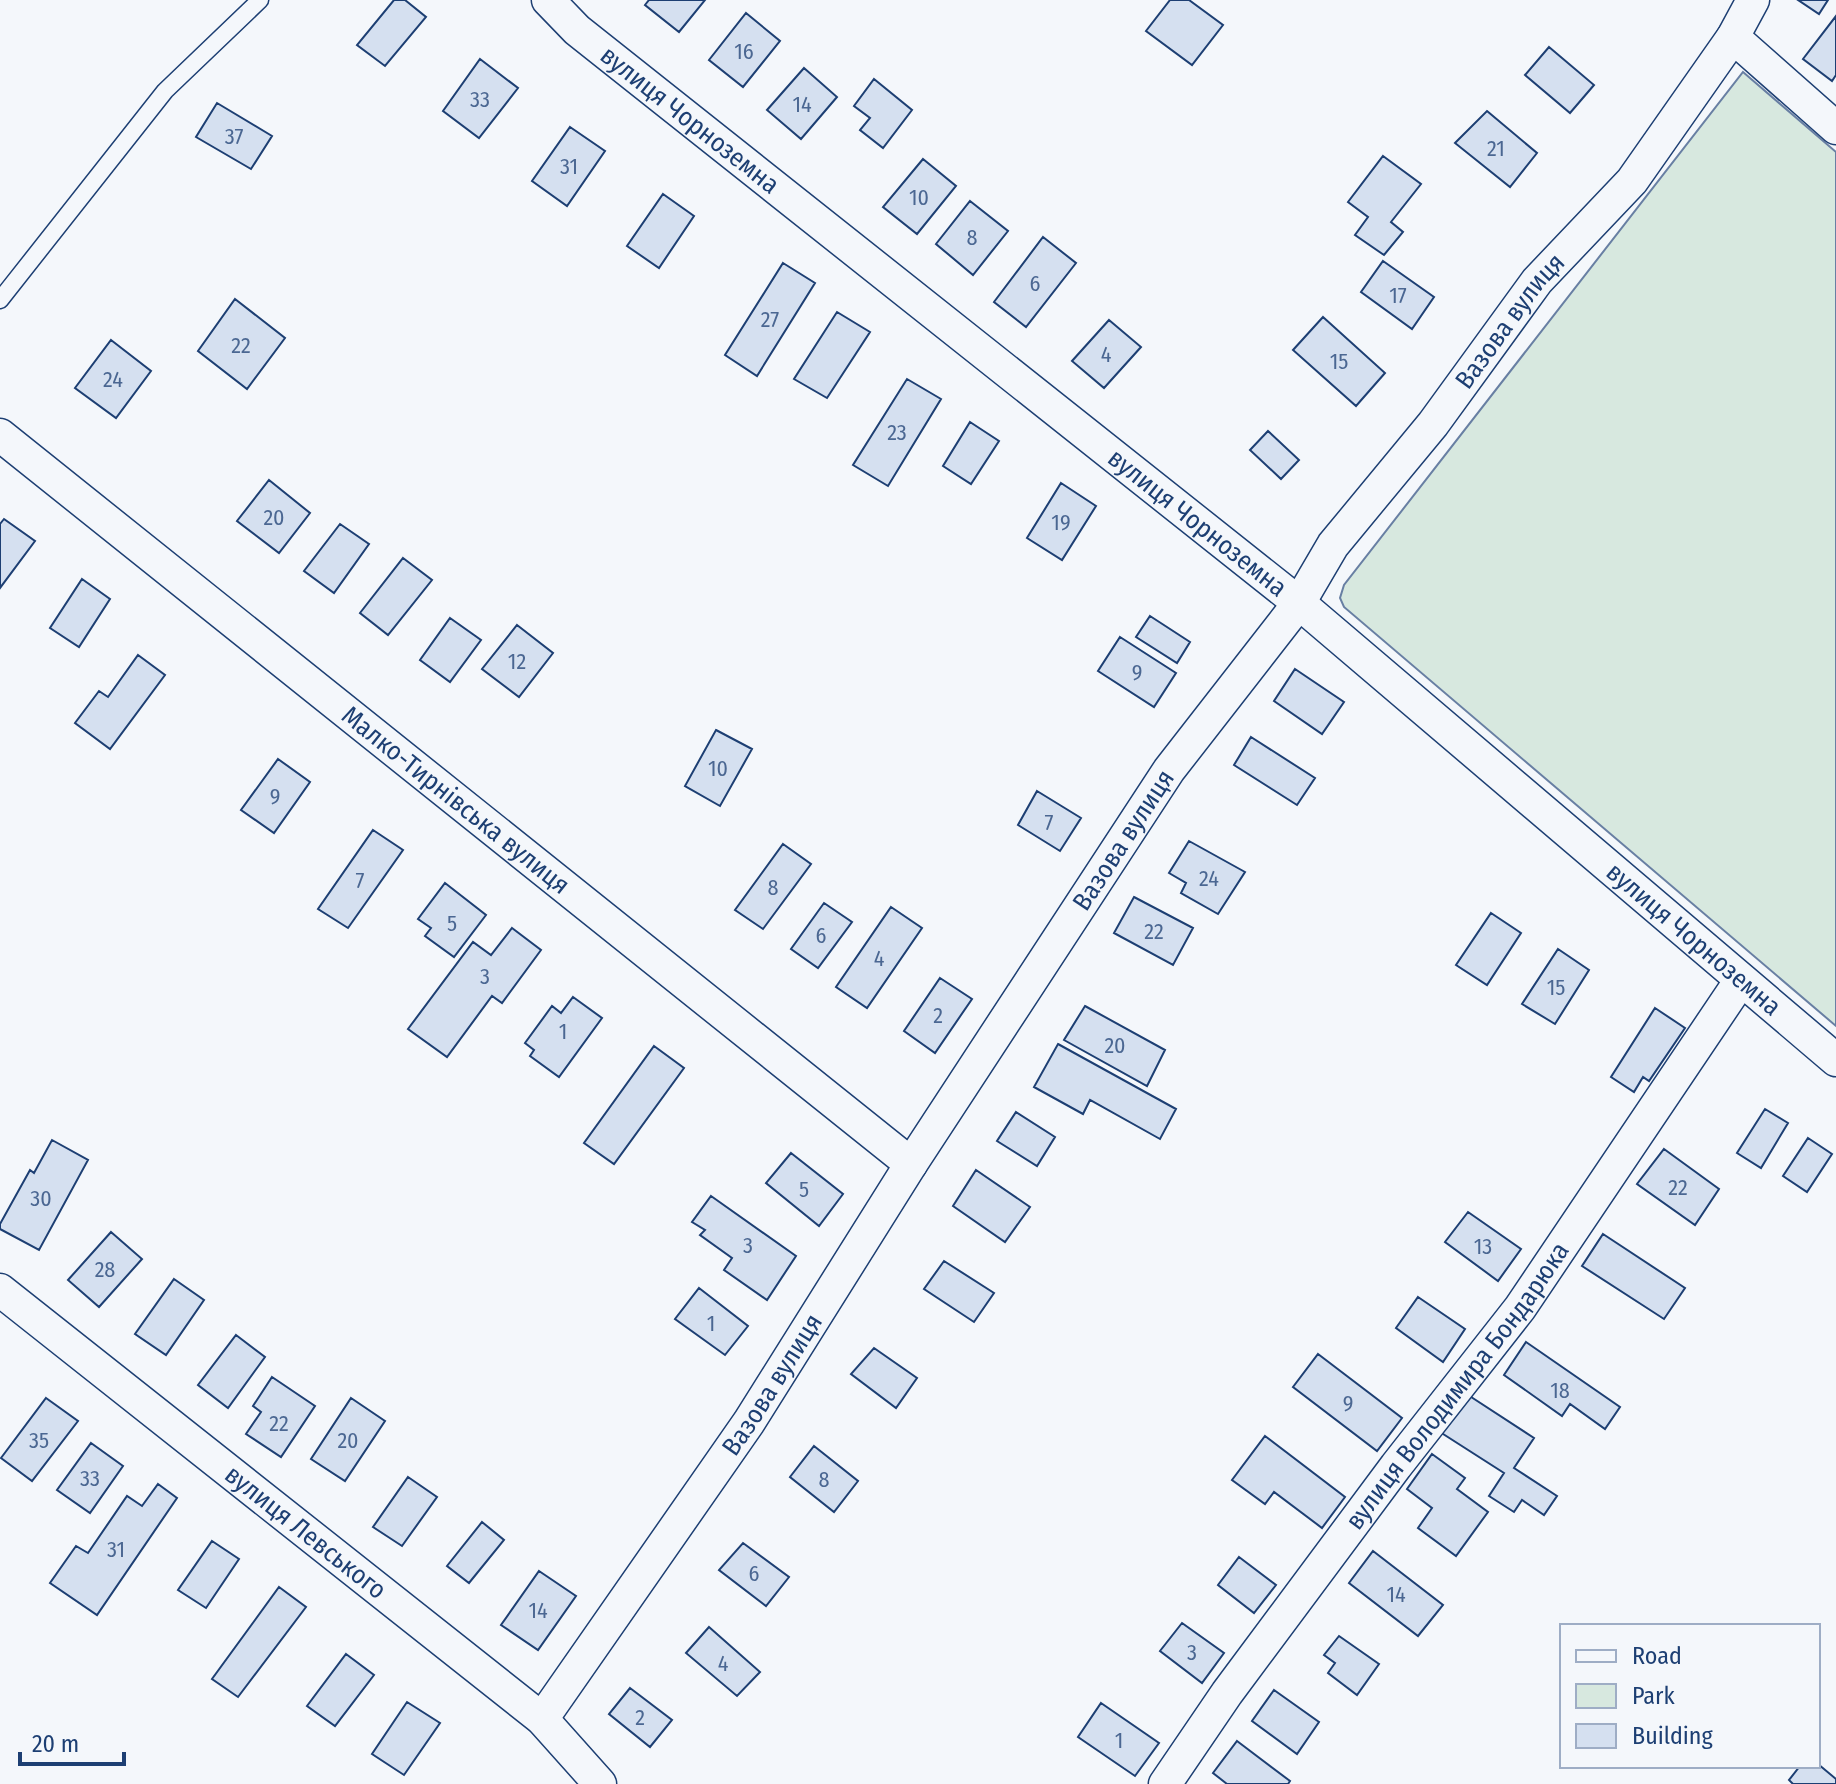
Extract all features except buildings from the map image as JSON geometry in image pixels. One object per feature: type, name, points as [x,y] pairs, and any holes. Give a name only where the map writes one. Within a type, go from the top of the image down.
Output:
[{"type":"street","name":"вулиця Чорноземна","points":[[548,0],[577,30],[1299,603],[1836,1060]]},
{"type":"street","name":"Вазова вулиця","points":[[542,1719],[749,1422],[911,1164],[1169,770],[1299,603],[1333,545],[1433,424],[1537,281],[1632,181],[1733,37],[1753,0]]},
{"type":"street","points":[[1733,37],[1836,128]]},
{"type":"street","name":"Малко-Тирнівська вулиця","points":[[0,435],[911,1164]]},
{"type":"street","name":"вулиця Володимира Бондарюка","points":[[1165,1784],[1227,1693],[1396,1466],[1520,1308],[1741,980]]},
{"type":"street","name":"вулиця Левського","points":[[0,1290],[542,1719],[600,1784]]},
{"type":"lane","points":[[0,300],[165,91],[260,0]]},
{"type":"green space","points":[[1743,72],[1836,152],[1836,1026],[1344,607],[1340,598],[1344,585]]}]
